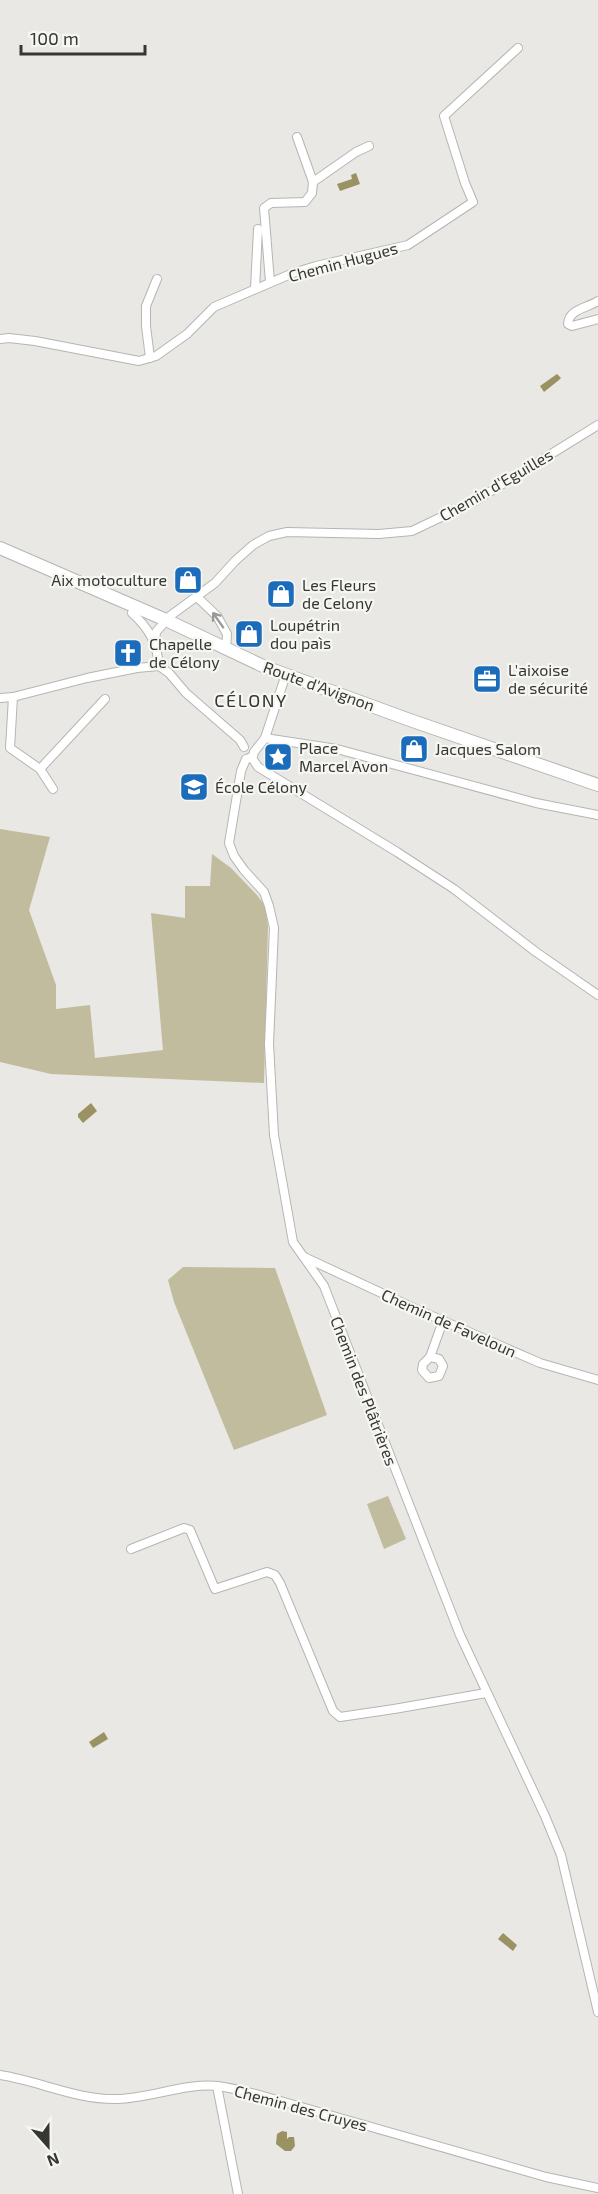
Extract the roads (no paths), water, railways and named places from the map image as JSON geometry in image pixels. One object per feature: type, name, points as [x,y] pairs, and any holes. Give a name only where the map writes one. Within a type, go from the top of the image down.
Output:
[{"type":"main road","name":"Route d'Avignon","points":[[0,548],[285,677]]},
{"type":"main road","name":"Route d'Avignon","points":[[35,564],[132,613],[163,623],[245,666],[285,677],[598,785]]},
{"type":"street","name":"Chemin Hugues","points":[[150,358],[187,334],[214,307],[270,282],[316,266],[408,245],[473,202],[444,116],[518,48]]},
{"type":"street","points":[[270,282],[264,208],[271,203],[305,202],[312,193],[314,182],[297,137]]},
{"type":"street","points":[[314,182],[356,152],[369,146]]},
{"type":"street","points":[[255,289],[258,229]]},
{"type":"street","points":[[0,339],[35,341],[139,361],[150,358],[146,306],[157,279]]},
{"type":"street","points":[[598,302],[572,313],[568,324],[572,326],[598,319]]},
{"type":"street","name":"Chemin d'Eguilles","points":[[163,623],[215,583],[253,545],[269,536],[287,532],[379,534],[412,531],[476,501],[598,425]]},
{"type":"street","points":[[197,597],[217,616],[227,634],[226,649]]},
{"type":"street","points":[[132,613],[154,641],[159,666]]},
{"type":"street","points":[[154,641],[156,632],[163,623]]},
{"type":"street","points":[[0,698],[13,697],[87,678],[159,666],[240,740],[244,747],[241,755],[251,756]]},
{"type":"street","points":[[251,756],[265,738],[285,677]]},
{"type":"street","points":[[10,748],[13,697]]},
{"type":"street","points":[[40,769],[105,699]]},
{"type":"street","points":[[265,738],[337,749],[536,803],[598,815]]},
{"type":"street","points":[[0,750],[10,748],[40,769],[53,789]]},
{"type":"street","points":[[251,756],[258,767],[454,889],[536,952],[598,995]]},
{"type":"street","name":"Chemin des Plâtrières","points":[[251,756],[241,771],[229,843],[234,856],[264,892],[274,928],[269,1044],[274,1135],[293,1242],[324,1286],[460,1635],[561,1855],[598,2012]]},
{"type":"street","name":"Chemin de Faveloun","points":[[303,1257],[540,1363],[598,1380]]},
{"type":"street","points":[[430,1357],[443,1321]]},
{"type":"street","points":[[130,1549],[184,1528],[190,1530],[214,1589],[267,1572],[275,1575],[333,1711],[340,1717],[394,1710],[486,1693]]},
{"type":"street","name":"Chemin des Cruyes","points":[[0,2075],[64,2092],[115,2099],[217,2086],[273,2099],[546,2178],[598,2188]]},
{"type":"street","points":[[217,2086],[238,2194]]},
{"type":"place","name":"Aix motoculture","points":[[188,580]]},
{"type":"place","name":"Les Fleurs de Celony","points":[[281,594]]},
{"type":"place","name":"Loupétrin dou paìs","points":[[249,634]]},
{"type":"place","name":"Chapelle de Célony","points":[[128,653]]},
{"type":"place","name":"L'aixoise de sécurité","points":[[487,679]]},
{"type":"place","name":"Jacques Salom","points":[[414,749]]},
{"type":"place","name":"Place Marcel Avon","points":[[278,757]]},
{"type":"place","name":"École Célony","points":[[194,787]]},
{"type":"district","name":"CÉLONY","points":[[251,701]]}]
